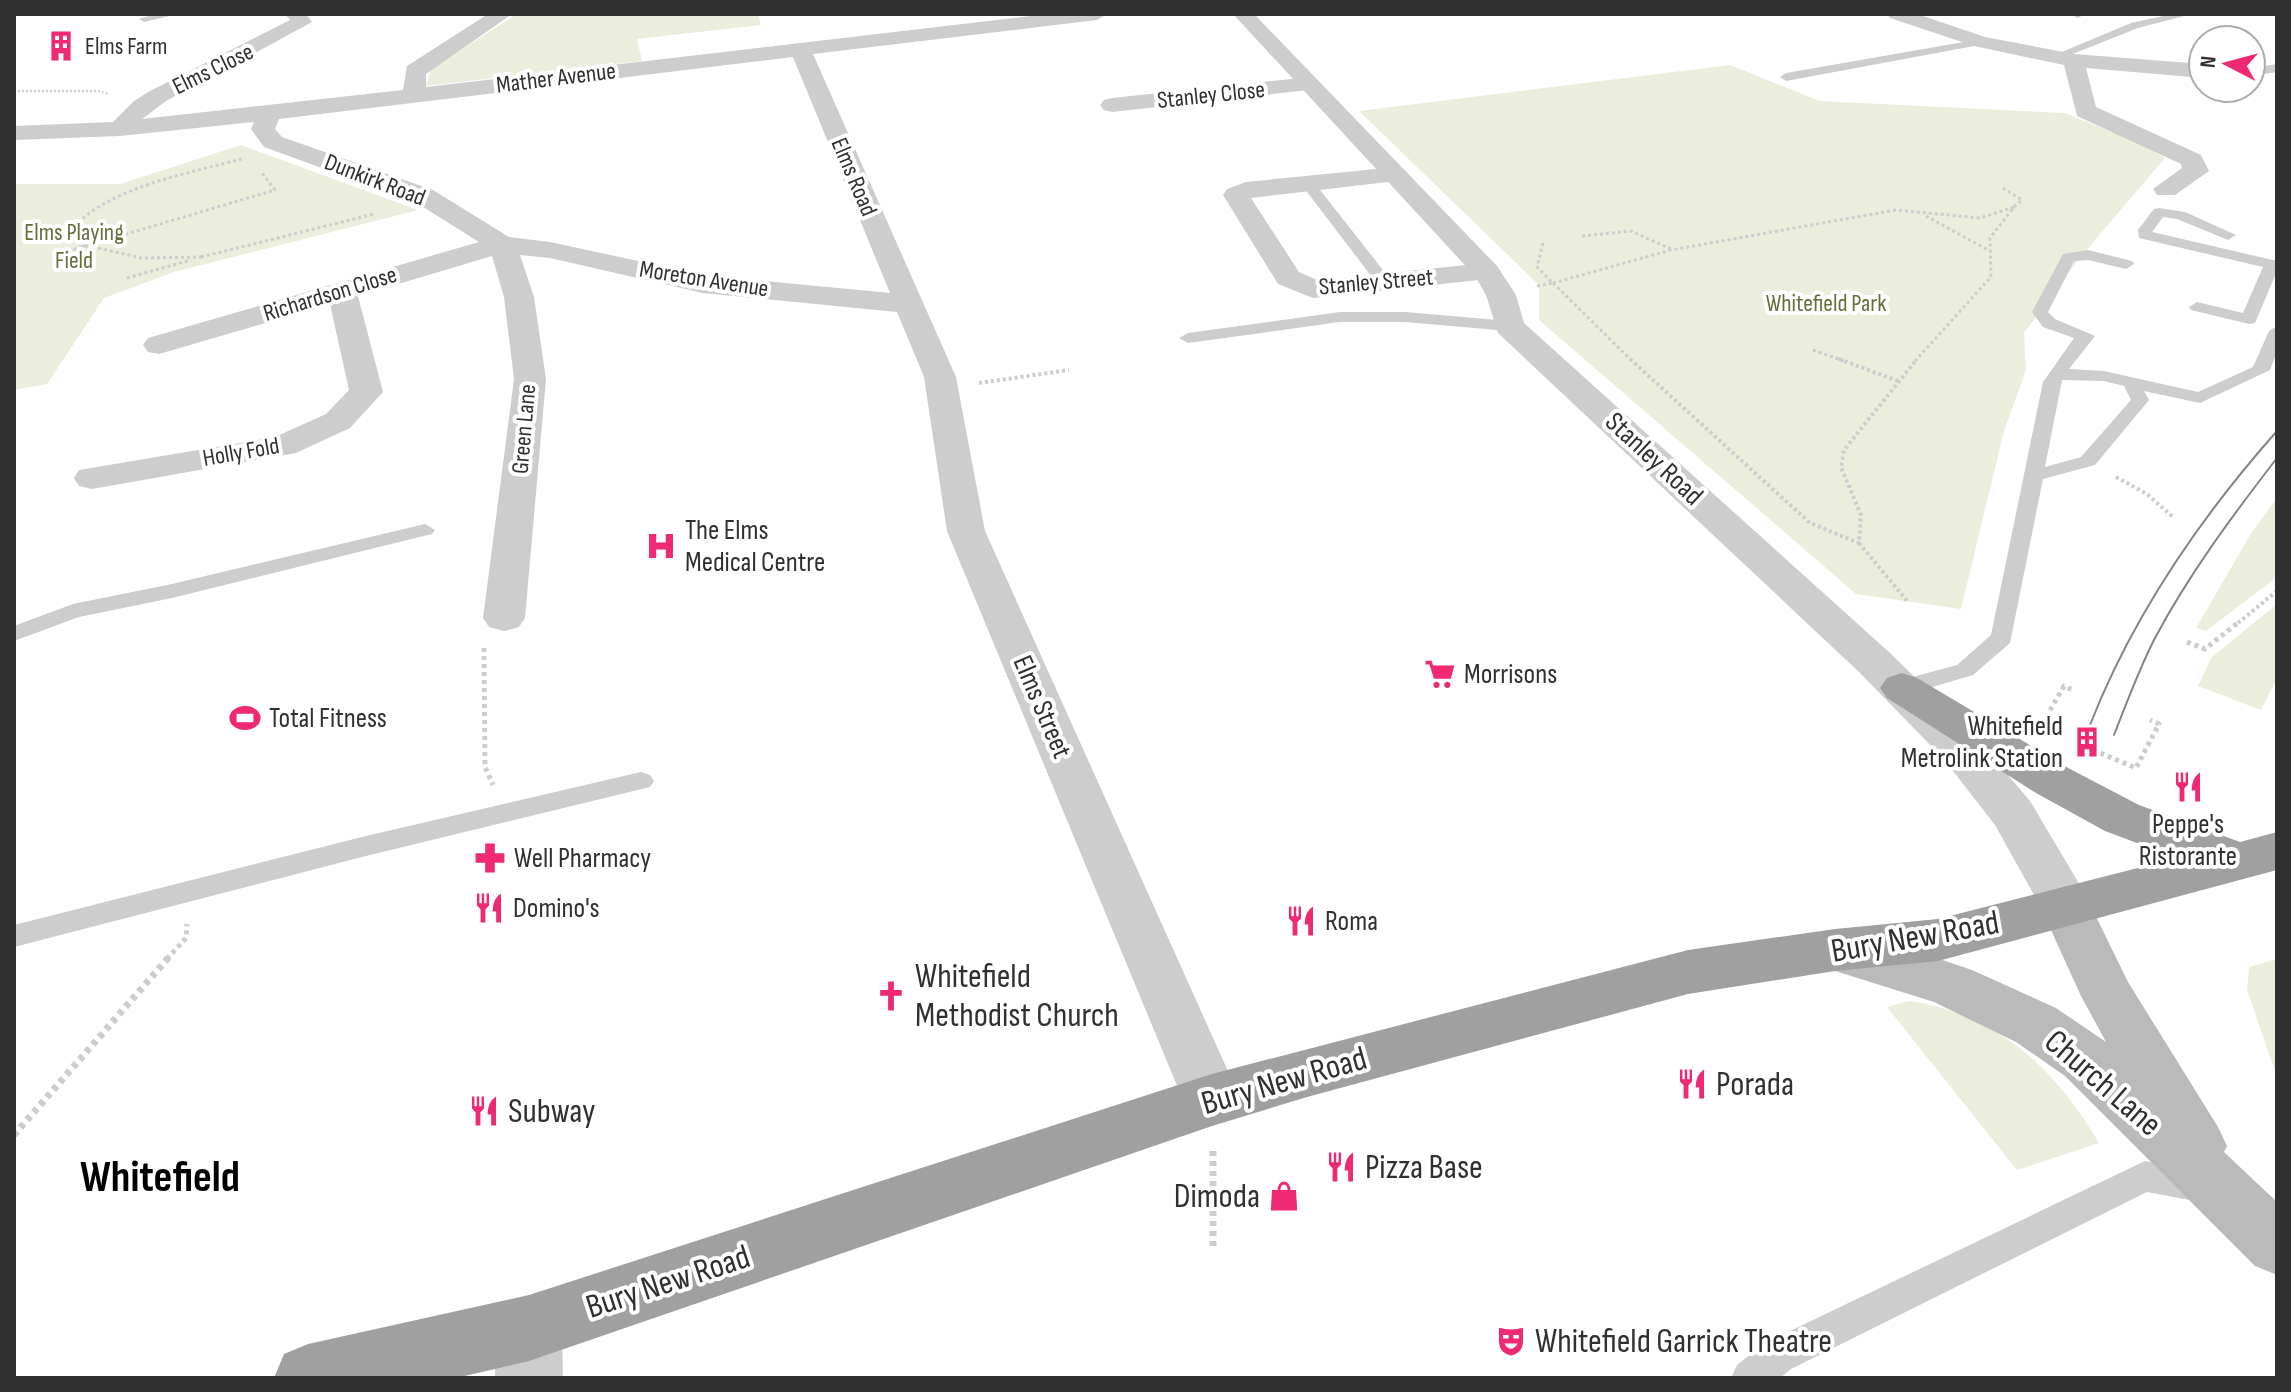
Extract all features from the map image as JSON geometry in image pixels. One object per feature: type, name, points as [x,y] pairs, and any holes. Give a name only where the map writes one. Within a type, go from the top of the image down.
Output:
[{"type":"highway","points":[[1902,688],[2053,781],[2122,818],[2258,856]]},
{"type":"highway","name":"Bury New Road","points":[[308,1378],[529,1353],[1212,1100],[1307,1072],[1688,972],[1835,950],[1938,940],[2258,856]]},
{"type":"main road","name":"Church Lane","points":[[2066,906],[2108,996],[2222,1190]]},
{"type":"main road","name":"Church Lane","points":[[1835,950],[1953,986],[2036,1025],[2085,1059],[2277,1244]]},
{"type":"street","name":"Elms Close","points":[[120,129],[142,106],[302,22],[295,14]]},
{"type":"street","points":[[414,95],[415,71],[502,14]]},
{"type":"street","name":"Mather Avenue","points":[[14,133],[120,129],[269,113],[1097,14]]},
{"type":"street","name":"Stanley Road","points":[[1243,14],[1396,175],[1499,297],[1958,746],[2013,813],[2066,906]]},
{"type":"street","points":[[1897,14],[1981,42],[2065,58],[2187,69]]},
{"type":"street","name":"Elms Road","points":[[801,50],[907,304]]},
{"type":"street","points":[[2065,58],[2085,111],[2192,160],[2196,171],[2166,189]]},
{"type":"street","name":"Stanley Close","points":[[1112,105],[1310,84]]},
{"type":"street","points":[[269,113],[263,129],[279,144]]},
{"type":"street","name":"Dunkirk Road","points":[[279,144],[433,202],[502,244]]},
{"type":"street","name":"Stanley Street","points":[[1396,175],[1246,190],[1236,195],[1288,278],[1313,289],[1384,282],[1499,297]]},
{"type":"street","name":"Moreton Avenue","points":[[502,244],[550,250],[703,284],[907,304]]},
{"type":"street","name":"Richardson Close","points":[[159,345],[502,244]]},
{"type":"street","name":"Green Lane","points":[[502,244],[519,297],[530,379],[505,611]]},
{"type":"street","name":"Holly Fold","points":[[92,478],[284,446],[338,421],[366,392],[342,290]]},
{"type":"street","name":"Elms Street","points":[[907,304],[940,377],[966,531],[1212,1100]]},
{"type":"lane","points":[[144,19],[173,14]]},
{"type":"lane","points":[[2065,58],[2135,25],[2187,14]]},
{"type":"lane","points":[[1786,77],[1981,42]]},
{"type":"lane","points":[[1308,184],[1384,282]]},
{"type":"lane","points":[[2197,307],[2249,319],[2272,264],[2145,232],[2159,212],[2180,215],[2226,242],[2277,252]]},
{"type":"lane","points":[[1902,688],[1965,670],[2002,638],[2056,374],[2086,336],[2049,323],[2040,312],[2068,257],[2088,255],[2126,264]]},
{"type":"lane","points":[[1188,338],[1340,317],[1405,317],[1499,297]]},
{"type":"lane","points":[[2056,374],[2104,376],[2200,398],[2261,370],[2277,331]]},
{"type":"lane","points":[[2033,476],[2088,461],[2140,400],[2131,382]]},
{"type":"lane","points":[[14,634],[73,611],[172,591],[425,530]]},
{"type":"lane","points":[[14,936],[641,781]]},
{"type":"lane","points":[[1750,1378],[1778,1356],[2145,1176],[2222,1190]]},
{"type":"path","points":[[14,91],[100,91],[142,106]]},
{"type":"path","points":[[202,257],[141,258],[98,248],[85,249],[73,228],[77,220],[112,199],[248,157],[279,144]]},
{"type":"path","points":[[62,253],[275,190],[248,157]]},
{"type":"path","points":[[1859,543],[1861,515],[1841,467],[1844,450],[1898,381],[1991,277],[1988,250],[1998,222],[2022,200],[2003,188]]},
{"type":"path","points":[[127,278],[359,215],[433,202]]},
{"type":"path","points":[[1499,297],[1671,250],[1896,210],[1980,218],[2014,207]]},
{"type":"path","points":[[1920,214],[1958,231],[1988,250]]},
{"type":"path","points":[[1582,236],[1631,231],[1671,250]]},
{"type":"path","points":[[1543,243],[1537,267],[1658,387],[1810,523],[1859,543],[1908,602]]},
{"type":"path","points":[[1813,350],[1898,381]]},
{"type":"path","points":[[942,389],[1069,370]]},
{"type":"path","points":[[2088,461],[2147,494],[2174,518]]},
{"type":"path","points":[[2187,642],[2205,649],[2277,591]]},
{"type":"path","points":[[498,815],[498,795],[485,767],[484,625],[505,611]]},
{"type":"path","points":[[2053,732],[2040,727],[2064,686],[2073,690]]},
{"type":"path","points":[[2080,744],[2136,768],[2159,724],[2150,720]]},
{"type":"path","points":[[14,1135],[186,938],[193,903],[202,888]]},
{"type":"path","points":[[1212,1100],[1213,1246]]},
{"type":"green space","points":[[517,14],[758,14],[761,25],[637,39],[642,61],[426,86],[431,69]]},
{"type":"green space","name":"Whitefield Park","points":[[1730,65],[1820,101],[2065,113],[2139,143],[2165,158],[2079,259],[2024,333],[2026,370],[2004,431],[1961,609],[1856,594],[1539,320],[1539,285],[1359,111]]},
{"type":"green space","name":"Elms Playing Field","points":[[241,145],[418,210],[174,272],[104,298],[47,384],[14,390],[14,184],[120,184]]},
{"type":"green space","points":[[2277,498],[2277,577],[2206,631],[2196,628],[2252,532]]},
{"type":"green space","points":[[2277,604],[2277,678],[2261,710],[2198,686],[2211,658]]},
{"type":"green space","points":[[2277,959],[2277,1077],[2247,990],[2249,967]]},
{"type":"green space","points":[[1909,1001],[1940,1007],[1969,1018],[2021,1049],[2064,1092],[2099,1143],[2017,1170],[1887,1007]]},
{"type":"tram line","points":[[2090,725],[2126,645],[2170,570],[2221,499],[2277,431]]},
{"type":"tram line","points":[[2114,735],[2168,614],[2212,545],[2277,458]]},
{"type":"place","name":"Elms Farm","points":[[61,46]]},
{"type":"place","name":"The Elms Medical Centre","points":[[661,546]]},
{"type":"place","name":"Morrisons","points":[[1440,674]]},
{"type":"place","name":"Total Fitness","points":[[245,718]]},
{"type":"place","name":"Whitefield Metrolink Station","points":[[2087,742]]},
{"type":"place","name":"Peppe's Ristorante","points":[[2188,787]]},
{"type":"place","name":"Well Pharmacy","points":[[490,858]]},
{"type":"place","name":"Domino's","points":[[489,908]]},
{"type":"place","name":"Roma","points":[[1301,921]]},
{"type":"place","name":"Whitefield Methodist Church","points":[[891,996]]},
{"type":"place","name":"Porada","points":[[1692,1084]]},
{"type":"place","name":"Subway","points":[[484,1111]]},
{"type":"place","name":"Pizza Base","points":[[1341,1167]]},
{"type":"place","name":"Dimoda","points":[[1284,1196]]},
{"type":"place","name":"Whitefield Garrick Theatre","points":[[1511,1341]]},
{"type":"district","name":"Whitefield","points":[[160,1177]]}]
